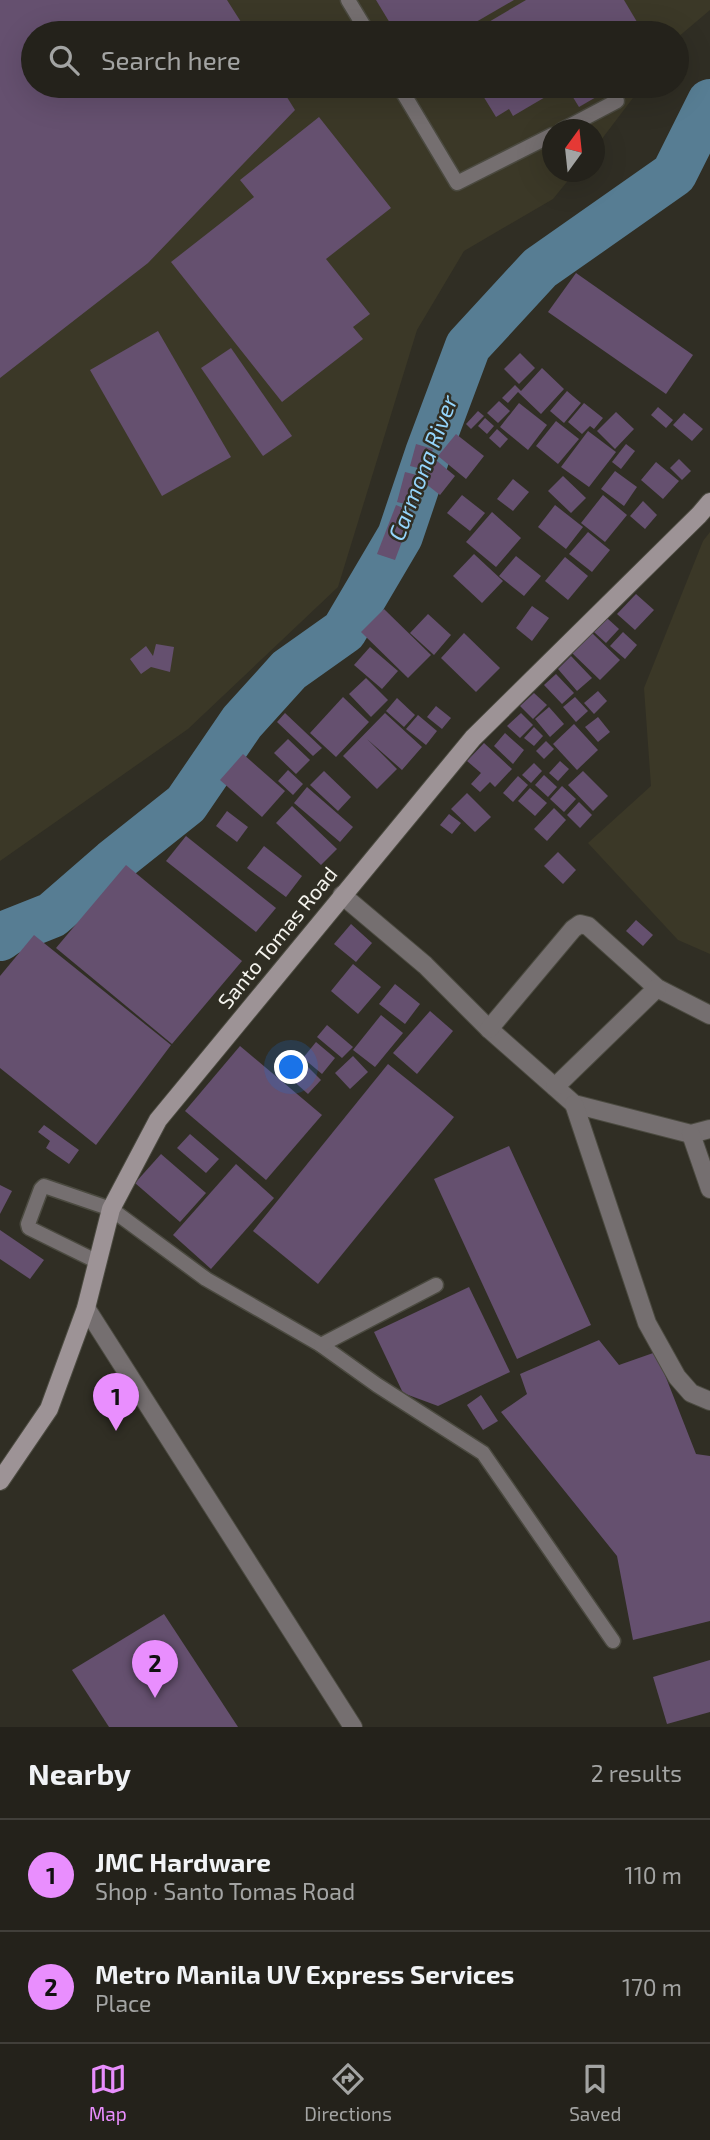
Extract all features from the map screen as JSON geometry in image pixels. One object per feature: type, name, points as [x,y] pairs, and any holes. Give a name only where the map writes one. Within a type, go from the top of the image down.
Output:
[{"type":"street","name":"Santo Tomas Road","points":[[1,1479],[49,1409],[86,1308],[111,1209],[159,1120],[473,738],[710,502]]},
{"type":"street","points":[[342,895],[425,965],[489,1029],[574,1104],[691,1134],[710,1129]]},
{"type":"street","points":[[489,1029],[580,924],[588,926],[657,988],[710,1015]]},
{"type":"street","points":[[555,1087],[657,988]]},
{"type":"street","points":[[574,1104],[647,1323],[677,1377],[691,1393],[710,1401]]},
{"type":"street","points":[[691,1134],[710,1189]]},
{"type":"street","points":[[86,1308],[353,1727]]},
{"type":"lane","points":[[348,0],[361,21]]},
{"type":"lane","points":[[406,98],[457,183],[542,140]]},
{"type":"lane","points":[[583,119],[617,101]]},
{"type":"lane","points":[[98,1262],[29,1228],[28,1224],[44,1186],[111,1209],[206,1279],[321,1345],[377,1385],[483,1453],[613,1642]]},
{"type":"lane","points":[[321,1345],[436,1285]]},
{"type":"shaded area","points":[[0,0],[710,0],[710,10],[689,28],[689,21],[21,21],[21,98],[633,98],[605,135],[605,119],[542,119],[542,182],[567,182],[553,199],[464,251],[417,330],[338,587],[188,729],[0,861]]},
{"type":"shaded area","points":[[710,532],[710,954],[678,940],[588,843],[651,786],[644,688],[703,541]]},
{"type":"building","points":[[0,0],[227,0],[240,21],[21,21],[21,98],[288,98],[295,110],[148,263],[0,378]]},
{"type":"building","points":[[376,0],[514,0],[478,21],[389,21]]},
{"type":"building","points":[[526,0],[624,0],[636,21],[490,21]]},
{"type":"building","points":[[484,98],[544,98],[513,116],[509,109],[496,117]]},
{"type":"building","points":[[573,98],[594,98],[579,107]]},
{"type":"building","points":[[319,117],[391,208],[326,259],[370,314],[353,327],[363,339],[282,402],[171,262],[254,197],[240,180]]},
{"type":"building","points":[[576,273],[693,355],[666,394],[548,312]]},
{"type":"building","points":[[158,331],[231,457],[162,496],[90,370]]},
{"type":"building","points":[[231,348],[292,436],[263,456],[201,368]]},
{"type":"building","points":[[520,353],[535,368],[519,384],[504,369]]},
{"type":"building","points":[[542,368],[564,389],[541,414],[518,392],[508,403],[502,398],[515,385],[521,391]]},
{"type":"building","points":[[567,391],[581,403],[564,423],[550,411]]},
{"type":"building","points":[[499,401],[510,411],[498,423],[487,413]]},
{"type":"building","points":[[519,403],[547,425],[528,450],[500,427]]},
{"type":"building","points":[[584,403],[603,418],[594,429],[590,426],[582,434],[568,422]]},
{"type":"building","points":[[658,407],[673,420],[666,428],[651,415]]},
{"type":"building","points":[[478,411],[484,416],[471,429],[466,424]]},
{"type":"building","points":[[616,412],[634,429],[615,449],[597,431]]},
{"type":"building","points":[[684,413],[703,429],[692,441],[673,425]]},
{"type":"building","points":[[485,418],[494,426],[487,434],[478,426]]},
{"type":"building","points":[[556,421],[579,439],[558,464],[536,446]]},
{"type":"building","points":[[497,429],[508,439],[500,448],[489,438]]},
{"type":"building","points":[[588,431],[616,452],[589,487],[561,467]]},
{"type":"building","points":[[456,434],[484,456],[466,479],[438,456]]},
{"type":"building","points":[[416,444],[433,449],[426,470],[410,466]]},
{"type":"building","points":[[626,444],[635,451],[621,469],[612,462]]},
{"type":"building","points":[[679,459],[691,471],[682,480],[670,468]]},
{"type":"building","points":[[437,461],[455,476],[440,495],[421,480]]},
{"type":"building","points":[[656,462],[679,481],[663,499],[641,480]]},
{"type":"building","points":[[615,471],[637,487],[624,506],[601,489]]},
{"type":"building","points":[[405,472],[421,476],[413,506],[397,502]]},
{"type":"building","points":[[563,476],[586,498],[571,513],[548,491]]},
{"type":"building","points":[[513,479],[529,492],[513,511],[497,499]]},
{"type":"building","points":[[462,495],[485,513],[470,531],[447,513]]},
{"type":"building","points":[[603,495],[627,515],[605,542],[581,523]]},
{"type":"building","points":[[643,501],[657,515],[645,529],[630,516]]},
{"type":"building","points":[[396,505],[413,512],[395,560],[377,554]]},
{"type":"building","points":[[555,505],[583,527],[566,549],[538,527]]},
{"type":"building","points":[[492,512],[521,538],[496,567],[466,542]]},
{"type":"building","points":[[588,532],[610,550],[592,572],[569,554]]},
{"type":"building","points":[[474,554],[503,581],[482,603],[453,576]]},
{"type":"building","points":[[516,556],[541,576],[524,596],[499,576]]},
{"type":"building","points":[[565,557],[588,576],[568,600],[545,581]]},
{"type":"building","points":[[636,594],[654,610],[635,630],[617,614]]},
{"type":"building","points":[[532,606],[549,618],[532,641],[516,628]]},
{"type":"building","points":[[384,609],[431,655],[408,678],[361,632]]},
{"type":"building","points":[[428,614],[451,635],[434,655],[410,633]]},
{"type":"building","points":[[607,618],[619,629],[606,643],[594,632]]},
{"type":"building","points":[[623,632],[637,645],[625,659],[610,646]]},
{"type":"building","points":[[464,633],[500,668],[476,692],[441,658]]},
{"type":"building","points":[[592,633],[620,660],[600,680],[572,653]]},
{"type":"building","points":[[156,644],[174,647],[170,672],[151,667],[141,674],[130,659],[146,646],[153,656]]},
{"type":"building","points":[[370,647],[398,671],[382,689],[354,665]]},
{"type":"building","points":[[571,656],[592,678],[577,691],[558,669]]},
{"type":"building","points":[[556,674],[574,693],[562,704],[544,685]]},
{"type":"building","points":[[366,678],[388,700],[371,717],[349,694]]},
{"type":"building","points":[[598,691],[607,701],[594,714],[584,703]]},
{"type":"building","points":[[534,693],[547,705],[533,719],[520,706]]},
{"type":"building","points":[[343,697],[369,722],[336,757],[310,733]]},
{"type":"building","points":[[575,697],[588,711],[576,722],[563,707]]},
{"type":"building","points":[[397,698],[415,715],[404,727],[386,711]]},
{"type":"building","points":[[436,706],[451,718],[442,729],[427,717]]},
{"type":"building","points":[[549,707],[564,724],[550,737],[535,719]]},
{"type":"building","points":[[285,713],[322,748],[313,756],[277,722]]},
{"type":"building","points":[[385,713],[422,747],[402,770],[367,739],[397,769],[377,789],[343,756]]},
{"type":"building","points":[[521,713],[533,725],[520,738],[507,726]]},
{"type":"building","points":[[418,715],[437,731],[426,745],[406,729]]},
{"type":"building","points":[[598,717],[610,732],[598,742],[585,727]]},
{"type":"building","points":[[574,724],[598,750],[577,770],[553,744]]},
{"type":"building","points":[[534,727],[543,736],[534,746],[524,738]]},
{"type":"building","points":[[505,733],[524,750],[513,764],[494,746]]},
{"type":"building","points":[[288,739],[310,760],[296,774],[274,753]]},
{"type":"building","points":[[546,741],[554,749],[544,759],[536,751]]},
{"type":"building","points":[[484,743],[512,769],[495,787],[490,782],[480,792],[471,784],[481,773],[467,761]]},
{"type":"building","points":[[243,754],[285,791],[262,817],[220,780]]},
{"type":"building","points":[[560,761],[569,769],[558,781],[549,773]]},
{"type":"building","points":[[534,763],[542,771],[531,783],[522,775]]},
{"type":"building","points":[[288,770],[303,784],[293,795],[278,781]]},
{"type":"building","points":[[324,771],[351,797],[338,811],[310,785]]},
{"type":"building","points":[[583,771],[608,796],[593,811],[568,785]]},
{"type":"building","points":[[544,775],[557,787],[548,797],[535,785]]},
{"type":"building","points":[[518,776],[528,785],[513,802],[503,793]]},
{"type":"building","points":[[562,786],[576,799],[564,812],[550,799]]},
{"type":"building","points":[[307,787],[353,827],[340,842],[294,803]]},
{"type":"building","points":[[530,788],[547,803],[535,816],[518,801]]},
{"type":"building","points":[[467,793],[491,817],[475,832],[451,809]]},
{"type":"building","points":[[579,802],[592,815],[580,828],[567,815]]},
{"type":"building","points":[[292,806],[337,849],[321,865],[276,823]]},
{"type":"building","points":[[554,808],[566,820],[547,841],[534,829]]},
{"type":"building","points":[[227,811],[248,827],[237,842],[216,826]]},
{"type":"building","points":[[449,814],[461,823],[452,834],[440,825]]},
{"type":"building","points":[[186,836],[276,908],[256,932],[166,861]]},
{"type":"building","points":[[264,846],[302,876],[286,897],[247,868]]},
{"type":"building","points":[[558,852],[576,870],[563,884],[544,866]]},
{"type":"building","points":[[126,865],[242,961],[172,1044],[56,948]]},
{"type":"building","points":[[636,920],[653,935],[643,946],[626,931]]},
{"type":"building","points":[[351,924],[372,943],[356,962],[334,944]]},
{"type":"building","points":[[34,935],[171,1045],[96,1145],[0,1068],[0,976]]},
{"type":"building","points":[[353,964],[381,987],[358,1014],[331,991]]},
{"type":"building","points":[[395,984],[420,1004],[405,1024],[379,1004]]},
{"type":"building","points":[[430,1011],[453,1031],[417,1074],[393,1053]]},
{"type":"building","points":[[381,1015],[403,1033],[375,1067],[353,1050]]},
{"type":"building","points":[[327,1025],[353,1047],[342,1058],[317,1037]]},
{"type":"building","points":[[316,1042],[335,1058],[322,1074],[303,1058]]},
{"type":"building","points":[[240,1046],[322,1115],[266,1180],[185,1111]]},
{"type":"building","points":[[353,1056],[368,1072],[350,1089],[335,1073]]},
{"type":"building","points":[[303,1062],[321,1080],[308,1094],[289,1077]]},
{"type":"building","points":[[388,1064],[454,1117],[318,1284],[253,1231]]},
{"type":"building","points":[[44,1125],[79,1150],[69,1164],[46,1148],[50,1141],[38,1132]]},
{"type":"building","points":[[190,1134],[219,1159],[206,1173],[177,1148]]},
{"type":"building","points":[[509,1146],[591,1325],[517,1359],[434,1179]]},
{"type":"building","points":[[161,1154],[206,1193],[180,1222],[135,1183]]},
{"type":"building","points":[[236,1164],[274,1198],[211,1269],[173,1235]]},
{"type":"building","points":[[0,1185],[12,1191],[0,1214]]},
{"type":"building","points":[[0,1230],[44,1260],[30,1279],[0,1259]]},
{"type":"building","points":[[469,1287],[510,1372],[438,1406],[403,1393],[374,1332]]},
{"type":"building","points":[[599,1340],[619,1365],[656,1352],[696,1454],[710,1456],[710,1621],[633,1640],[617,1556],[501,1412],[527,1394],[520,1374]]},
{"type":"building","points":[[481,1395],[498,1421],[483,1430],[467,1405]]},
{"type":"building","points":[[164,1614],[238,1727],[109,1727],[72,1670]]},
{"type":"building","points":[[710,1660],[710,1712],[667,1724],[653,1677]]},
{"type":"waterway","name":"Carmona River","points":[[0,938],[52,915],[186,804],[242,722],[289,670],[344,631],[400,536],[468,346],[540,268],[674,174],[710,102]]},
{"type":"place","name":"JMC Hardware","points":[[116,1431]]},
{"type":"place","name":"Metro Manila UV Express Services","points":[[155,1698]]}]
